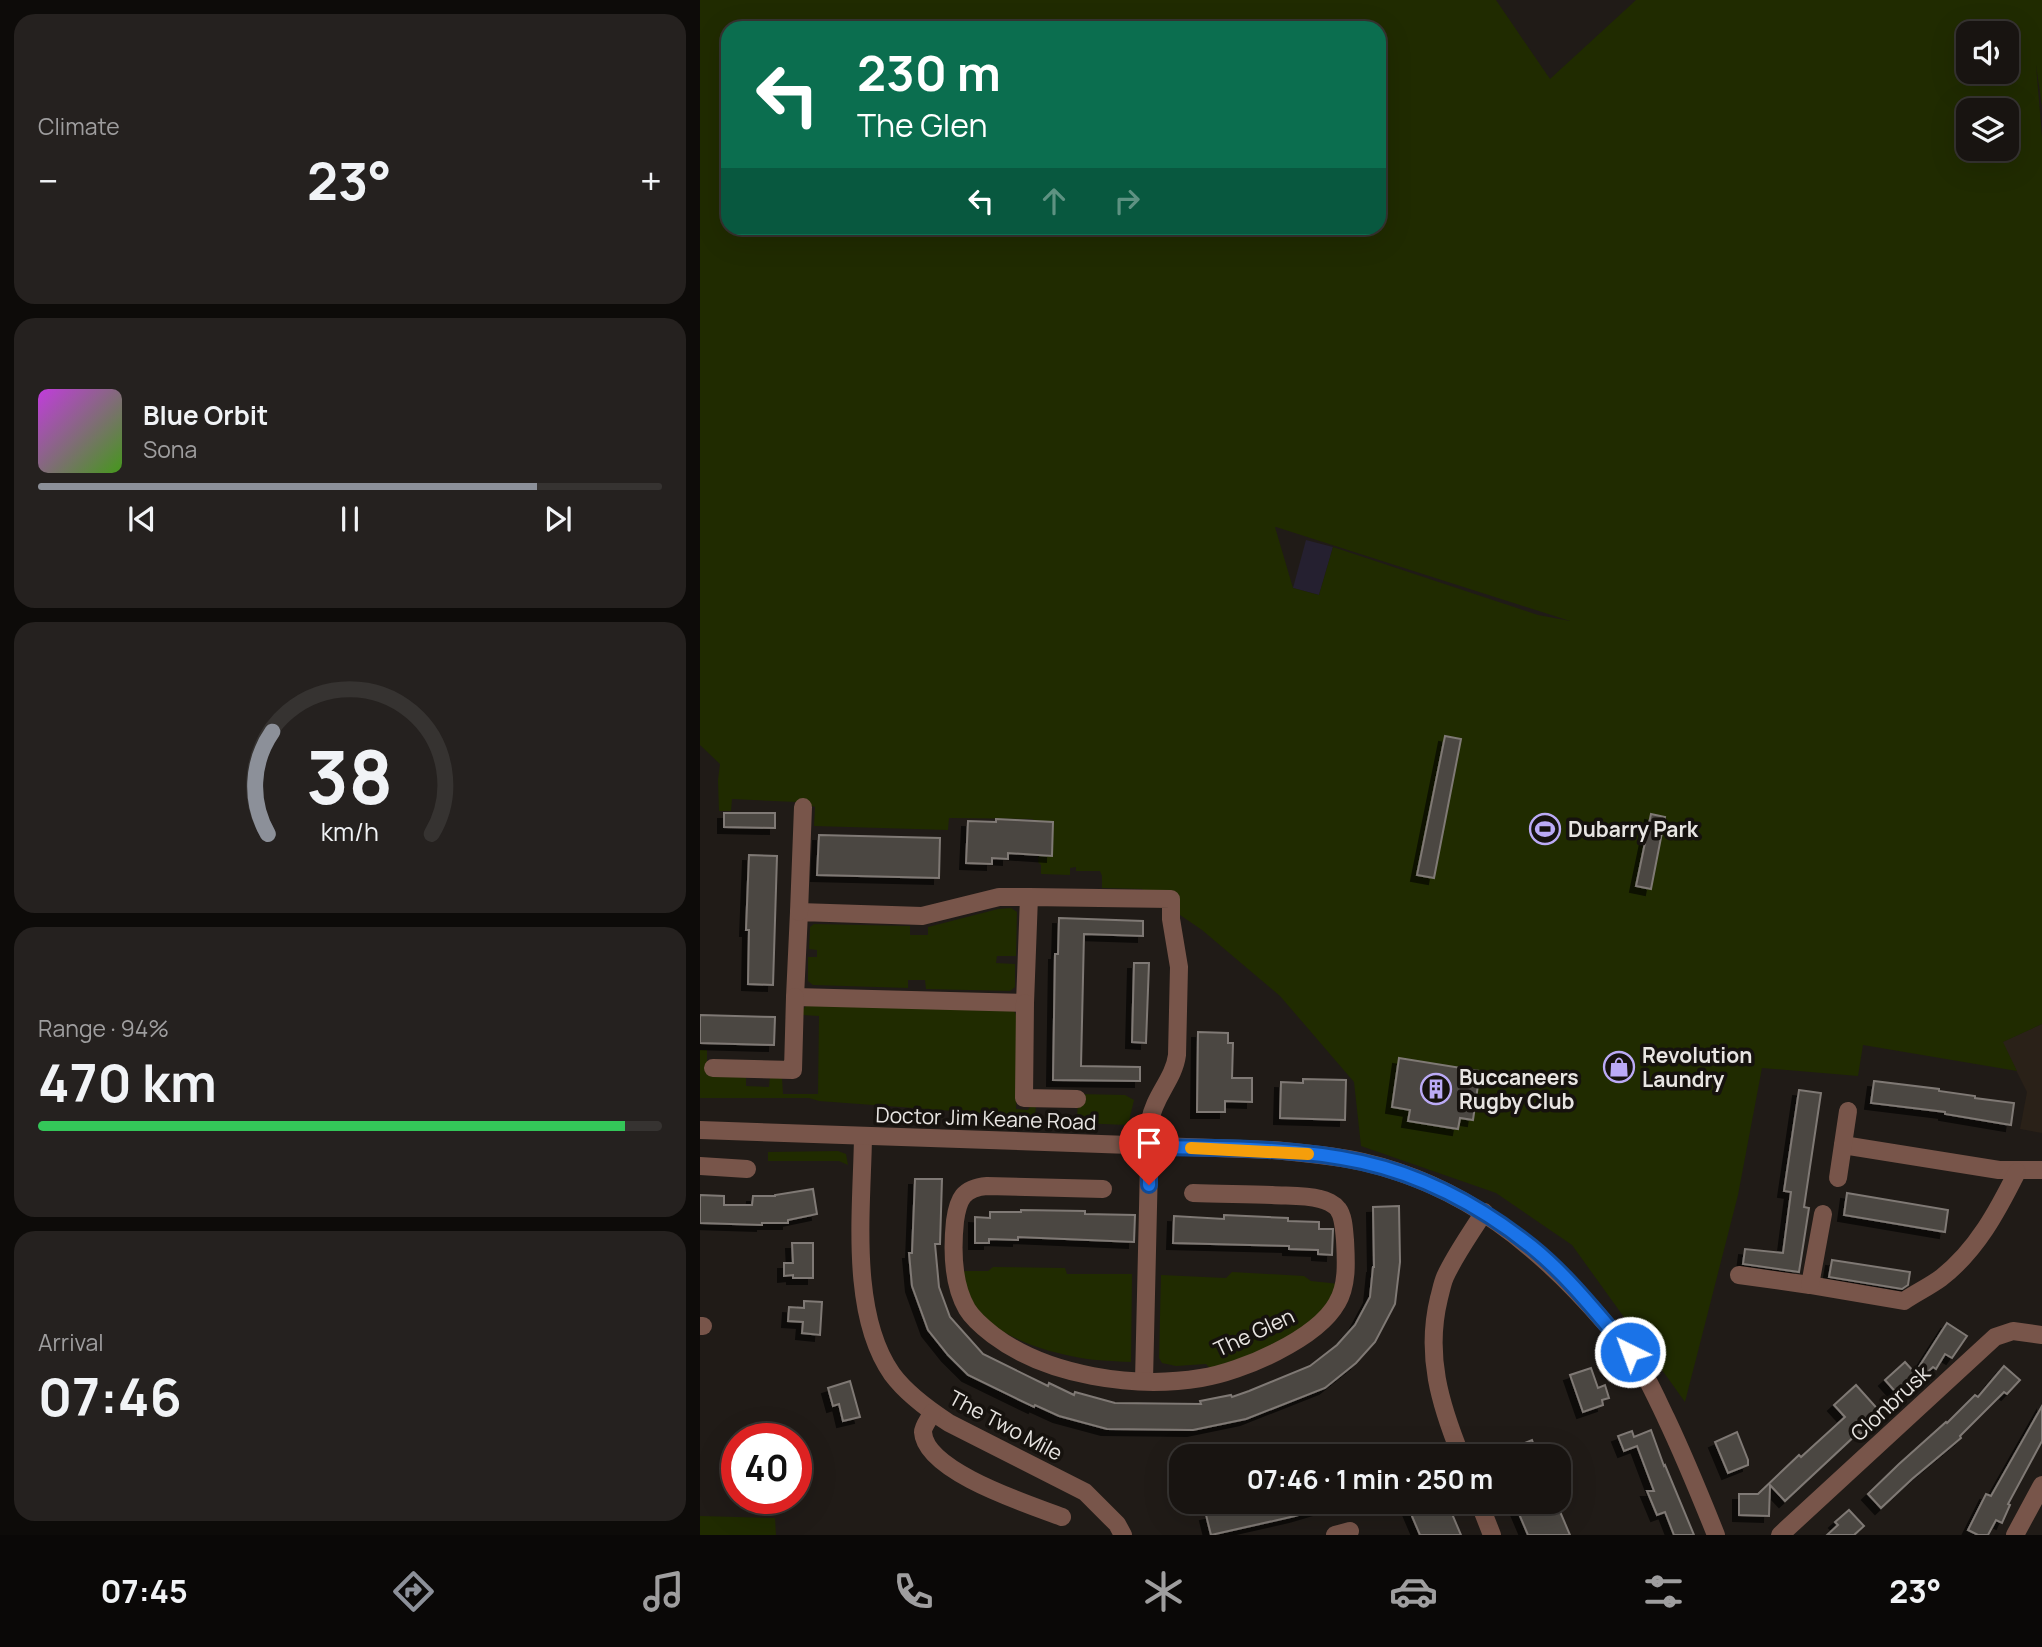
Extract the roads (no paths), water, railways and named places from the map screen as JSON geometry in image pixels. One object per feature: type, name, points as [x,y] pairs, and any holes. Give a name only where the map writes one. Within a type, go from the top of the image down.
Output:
[{"type":"street","points":[[713,1068],[793,1079],[803,807]]},
{"type":"street","points":[[799,912],[922,916],[999,897],[1171,899],[1171,919],[1180,975],[1177,1055],[1174,1068],[1153,1108],[1150,1121],[1144,1381]]},
{"type":"street","points":[[1029,897],[1024,1098],[1077,1099]]},
{"type":"street","points":[[795,997],[1026,1003]]},
{"type":"street","points":[[1838,1178],[1848,1111]]},
{"type":"street","name":"Doctor Jim Keane Road","points":[[700,1130],[1273,1150],[1355,1160],[1430,1184],[1484,1212],[1532,1248],[1584,1297],[1630,1352],[1656,1397],[1685,1458],[1716,1535]]},
{"type":"street","name":"The Two Mile","points":[[863,1137],[863,1289],[868,1317],[892,1375],[932,1413],[1086,1492],[1117,1524],[1123,1535]]},
{"type":"street","points":[[1843,1145],[2017,1171],[2042,1170]]},
{"type":"street","points":[[700,1166],[747,1169]]},
{"type":"street","points":[[1739,1275],[1810,1284],[1904,1301],[1941,1278],[1966,1255],[1996,1215],[2017,1171]]},
{"type":"street","name":"The Glen","points":[[1103,1189],[986,1186],[969,1190],[960,1202],[955,1227],[954,1269],[957,1286],[968,1311],[976,1320],[1000,1341],[1027,1357],[1104,1378],[1144,1381],[1202,1378],[1245,1366],[1287,1345],[1319,1324],[1339,1300],[1342,1291],[1346,1259],[1344,1228],[1334,1205],[1314,1198],[1193,1193]]},
{"type":"street","points":[[1456,1444],[1436,1379],[1434,1318],[1445,1278],[1484,1212]]},
{"type":"street","points":[[1810,1284],[1823,1214]]},
{"type":"street","name":"Clonbrusk","points":[[1780,1535],[1995,1337],[2013,1331],[2042,1335]]},
{"type":"street","points":[[932,1413],[923,1434],[936,1455],[954,1471],[984,1487],[1062,1517]]},
{"type":"street","points":[[2015,1535],[2042,1485]]},
{"type":"street","points":[[1484,1514],[1492,1535]]},
{"type":"place","name":"Dubarry Park","points":[[1545,829]]},
{"type":"place","name":"Revolution Laundry","points":[[1619,1067]]},
{"type":"place","name":"Buccaneers Rugby Club","points":[[1436,1089]]}]
